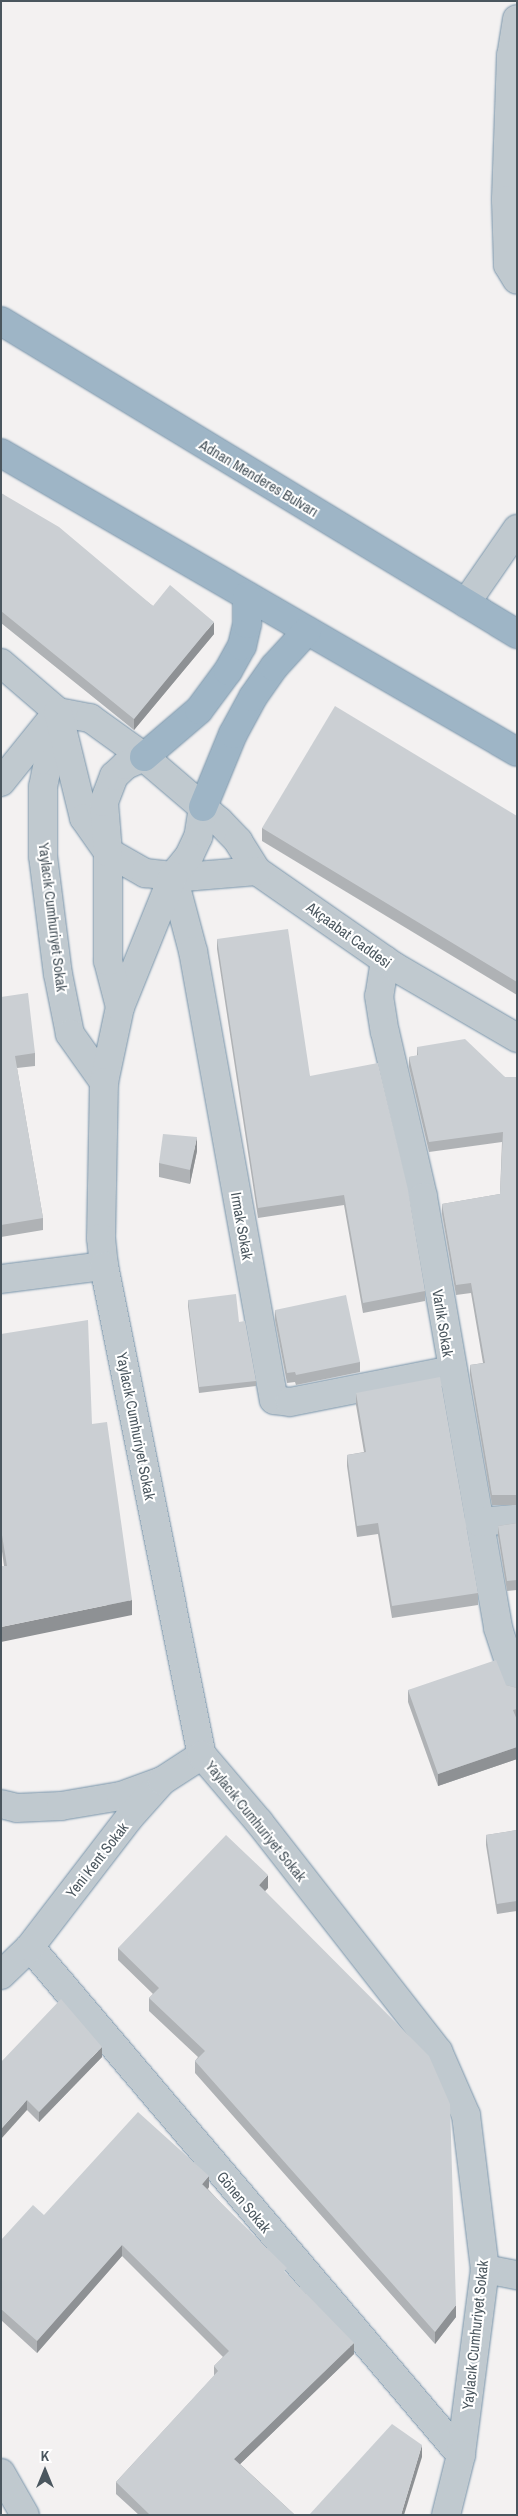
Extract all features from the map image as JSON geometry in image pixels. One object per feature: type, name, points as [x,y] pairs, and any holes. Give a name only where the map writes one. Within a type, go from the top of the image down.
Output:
[{"type":"highway","name":"Adnan Menderes Bulvarı","points":[[1,322],[517,634]]},
{"type":"highway","points":[[1,453],[517,752]]},
{"type":"highway","points":[[144,757],[198,710],[228,671],[242,646],[247,624],[247,596]]},
{"type":"highway","points":[[203,807],[233,734],[254,698],[274,667],[307,631]]},
{"type":"street","points":[[517,19],[511,55],[506,200],[508,265],[517,280]]},
{"type":"street","points":[[466,604],[517,529]]},
{"type":"street","points":[[1,663],[58,712],[84,818],[108,852],[145,873],[173,876],[256,871]]},
{"type":"street","points":[[1,782],[58,712]]},
{"type":"street","name":"Akçaabat Caddesi","points":[[58,712],[90,718],[144,757],[203,807],[238,841],[256,871],[385,960],[517,1038]]},
{"type":"street","name":"Yaylacık Cumhuriyet Sokak","points":[[58,712],[43,787],[43,856],[58,974],[70,1034],[104,1082]]},
{"type":"street","points":[[108,852],[103,819],[108,790],[114,776],[126,765],[144,757]]},
{"type":"street","points":[[173,876],[189,856],[198,837],[203,807]]},
{"type":"street","name":"Yaylacık Cumhuriyet Sokak","points":[[108,852],[108,961],[120,1007]]},
{"type":"street","name":"Yaylacık Cumhuriyet Sokak","points":[[173,876],[120,1007],[104,1082],[101,1238],[104,1266],[202,1755],[259,1822],[438,2051],[466,2115],[485,2269],[460,2455],[446,2515]]},
{"type":"street","name":"Irmak Sokak","points":[[173,876],[193,951],[274,1400],[290,1402],[451,1370]]},
{"type":"street","name":"Varlık Sokak","points":[[385,960],[379,996],[423,1197],[451,1370],[498,1628],[517,1686]]},
{"type":"street","points":[[1,1279],[104,1266]]},
{"type":"street","points":[[479,1522],[517,1518]]},
{"type":"street","name":"Yeni Kent Sokak","points":[[1,1975],[30,1947],[129,1818],[162,1781],[202,1755]]},
{"type":"street","points":[[1,1804],[17,1808],[61,1806],[121,1796],[162,1781]]},
{"type":"street","name":"Gönen Sokak","points":[[30,1947],[460,2455]]},
{"type":"street","points":[[485,2269],[517,2275]]},
{"type":"street","points":[[1,2473],[25,2515]]},
{"type":"building","points":[[1,493],[59,527],[153,606],[170,585],[214,622],[134,719],[1,611]]},
{"type":"building","points":[[335,706],[517,816],[517,982],[262,828]]},
{"type":"building","points":[[288,929],[310,1076],[378,1063],[408,1190],[425,1291],[363,1303],[344,1195],[258,1208],[217,939]]},
{"type":"building","points":[[28,993],[35,1053],[15,1056],[43,1218],[1,1225],[1,997]]},
{"type":"building","points":[[465,1039],[505,1077],[517,1077],[517,1495],[492,1495],[470,1365],[485,1363],[471,1283],[456,1285],[442,1204],[500,1194],[503,1132],[429,1142],[409,1057],[418,1055],[417,1047]]},
{"type":"building","points":[[163,1134],[197,1137],[190,1170],[159,1163]]},
{"type":"building","points":[[236,1294],[239,1322],[245,1321],[256,1381],[199,1387],[188,1300]]},
{"type":"building","points":[[346,1295],[360,1362],[296,1375],[295,1372],[287,1373],[275,1310]]},
{"type":"building","points":[[88,1320],[92,1424],[107,1422],[132,1600],[1,1627],[1,1566],[7,1566],[1,1529],[1,1334]]},
{"type":"building","points":[[440,1377],[478,1593],[392,1606],[378,1523],[357,1526],[347,1455],[366,1452],[356,1393]]},
{"type":"building","points":[[517,1523],[517,1580],[507,1581],[498,1526]]},
{"type":"building","points":[[496,1660],[506,1685],[517,1688],[517,1709],[513,1710],[517,1720],[517,1747],[438,1774],[408,1690]]},
{"type":"building","points":[[517,1830],[517,1901],[497,1904],[486,1835]]},
{"type":"building","points":[[226,1835],[268,1875],[259,1885],[429,2056],[450,2104],[456,2305],[435,2332],[195,2061],[205,2051],[149,1998],[159,1988],[118,1948]]},
{"type":"building","points":[[61,1999],[102,2047],[39,2112],[27,2100],[1,2129],[1,2062]]},
{"type":"building","points":[[138,2112],[209,2176],[202,2184],[287,2268],[284,2271],[354,2343],[234,2459],[295,2515],[149,2515],[116,2482],[218,2371],[214,2366],[229,2351],[122,2245],[37,2341],[1,2309],[1,2240],[33,2205],[44,2215]]},
{"type":"building","points":[[392,2424],[422,2445],[401,2515],[309,2515]]}]
